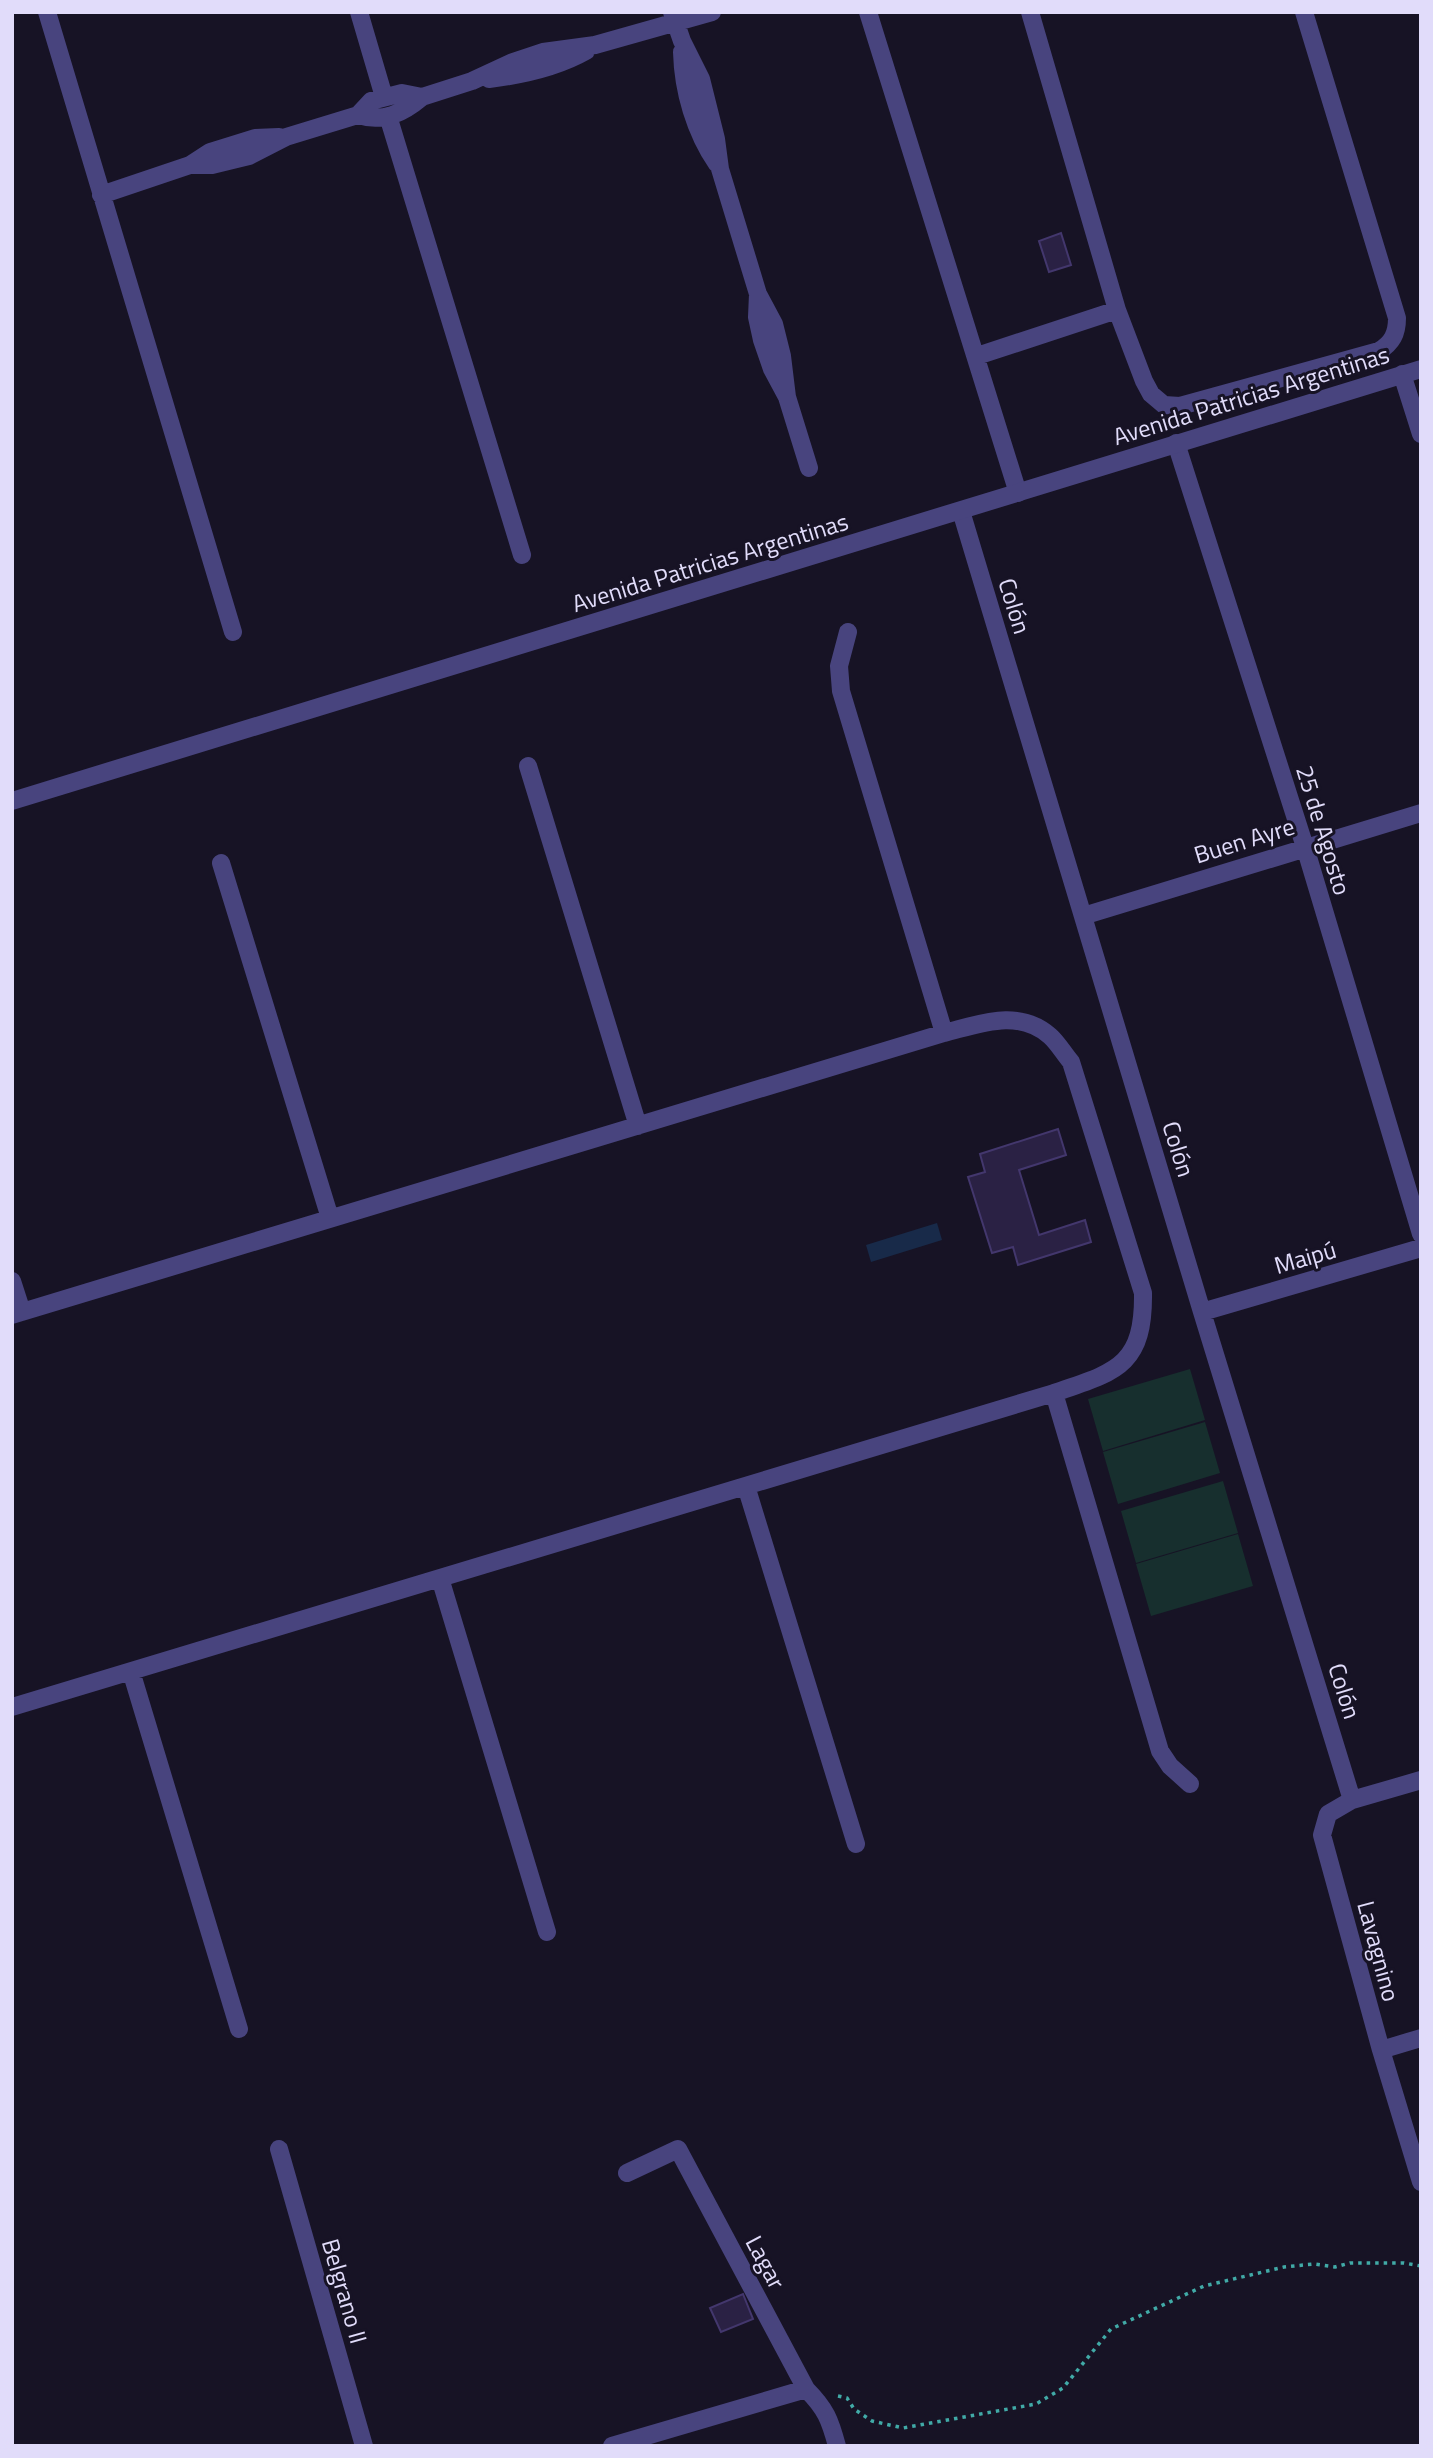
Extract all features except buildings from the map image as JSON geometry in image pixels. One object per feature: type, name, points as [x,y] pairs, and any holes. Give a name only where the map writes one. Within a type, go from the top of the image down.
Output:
[{"type":"street","points":[[47,12],[233,632]]},
{"type":"street","points":[[359,12],[384,97]]},
{"type":"street","points":[[358,115],[373,120],[388,116],[406,110],[422,97],[472,81],[525,74],[559,64],[595,45],[674,17],[712,12]]},
{"type":"street","points":[[869,12],[1018,493]]},
{"type":"street","points":[[1030,12],[1117,310],[1144,381],[1151,394],[1164,405],[1180,406],[1379,351],[1394,337],[1397,318],[1304,12]]},
{"type":"street","points":[[674,17],[682,41],[687,87],[700,134],[720,169],[758,294],[757,317],[762,340],[772,369],[787,397],[809,468]]},
{"type":"street","points":[[101,195],[190,165],[210,152],[255,138],[286,137],[358,115],[371,101],[384,97],[402,93],[422,97]]},
{"type":"street","points":[[388,116],[522,555]]},
{"type":"street","points":[[977,356],[1117,310]]},
{"type":"street","name":"Avenida Patricias Argentinas","points":[[12,801],[1421,369]]},
{"type":"street","points":[[1402,374],[1421,434]]},
{"type":"street","name":"25 de Agosto","points":[[1176,443],[1305,848],[1421,1234]]},
{"type":"street","name":"Colón","points":[[961,511],[1352,1800]]},
{"type":"street","points":[[848,632],[839,666],[841,691],[944,1033]]},
{"type":"street","points":[[528,766],[638,1126]]},
{"type":"street","name":"Buen Ayre","points":[[1083,916],[1421,813]]},
{"type":"street","points":[[221,863],[330,1218]]},
{"type":"street","points":[[12,1281],[17,1314],[1000,1018],[1028,1022],[1050,1036],[1071,1062],[1143,1293],[1143,1320],[1137,1342],[1122,1363],[1106,1375],[1054,1393],[12,1707]]},
{"type":"street","name":"Maipú","points":[[1202,1312],[1421,1248]]},
{"type":"street","points":[[1054,1393],[1160,1751],[1170,1766],[1190,1784]]},
{"type":"street","points":[[746,1486],[856,1844]]},
{"type":"street","points":[[440,1578],[547,1932]]},
{"type":"street","points":[[131,1671],[239,2029]]},
{"type":"street","points":[[1352,1800],[1421,1780]]},
{"type":"street","name":"Lavagnino","points":[[1352,1800],[1328,1814],[1322,1835],[1381,2050],[1421,2182]]},
{"type":"street","points":[[1381,2050],[1421,2038]]},
{"type":"street","name":"Belgrano II","points":[[279,2149],[364,2446]]},
{"type":"street","name":"Lagar","points":[[627,2173],[678,2149],[806,2389],[823,2406],[830,2418],[837,2446]]},
{"type":"street","points":[[612,2446],[806,2389]]},
{"type":"path","points":[[848,2398],[854,2409],[872,2421],[903,2428],[1036,2404],[1063,2388],[1111,2329],[1204,2286],[1284,2267],[1314,2264],[1335,2267],[1350,2263],[1404,2263],[1421,2266]]},
{"type":"green space","points":[[1190,1369],[1205,1420],[1103,1451],[1088,1399]]},
{"type":"green space","points":[[1205,1422],[1220,1473],[1118,1504],[1103,1452]]},
{"type":"green space","points":[[1223,1481],[1238,1533],[1136,1563],[1121,1511]]},
{"type":"green space","points":[[1238,1534],[1253,1586],[1151,1616],[1136,1564]]},
{"type":"water","points":[[937,1223],[942,1240],[871,1262],[866,1245]]}]
